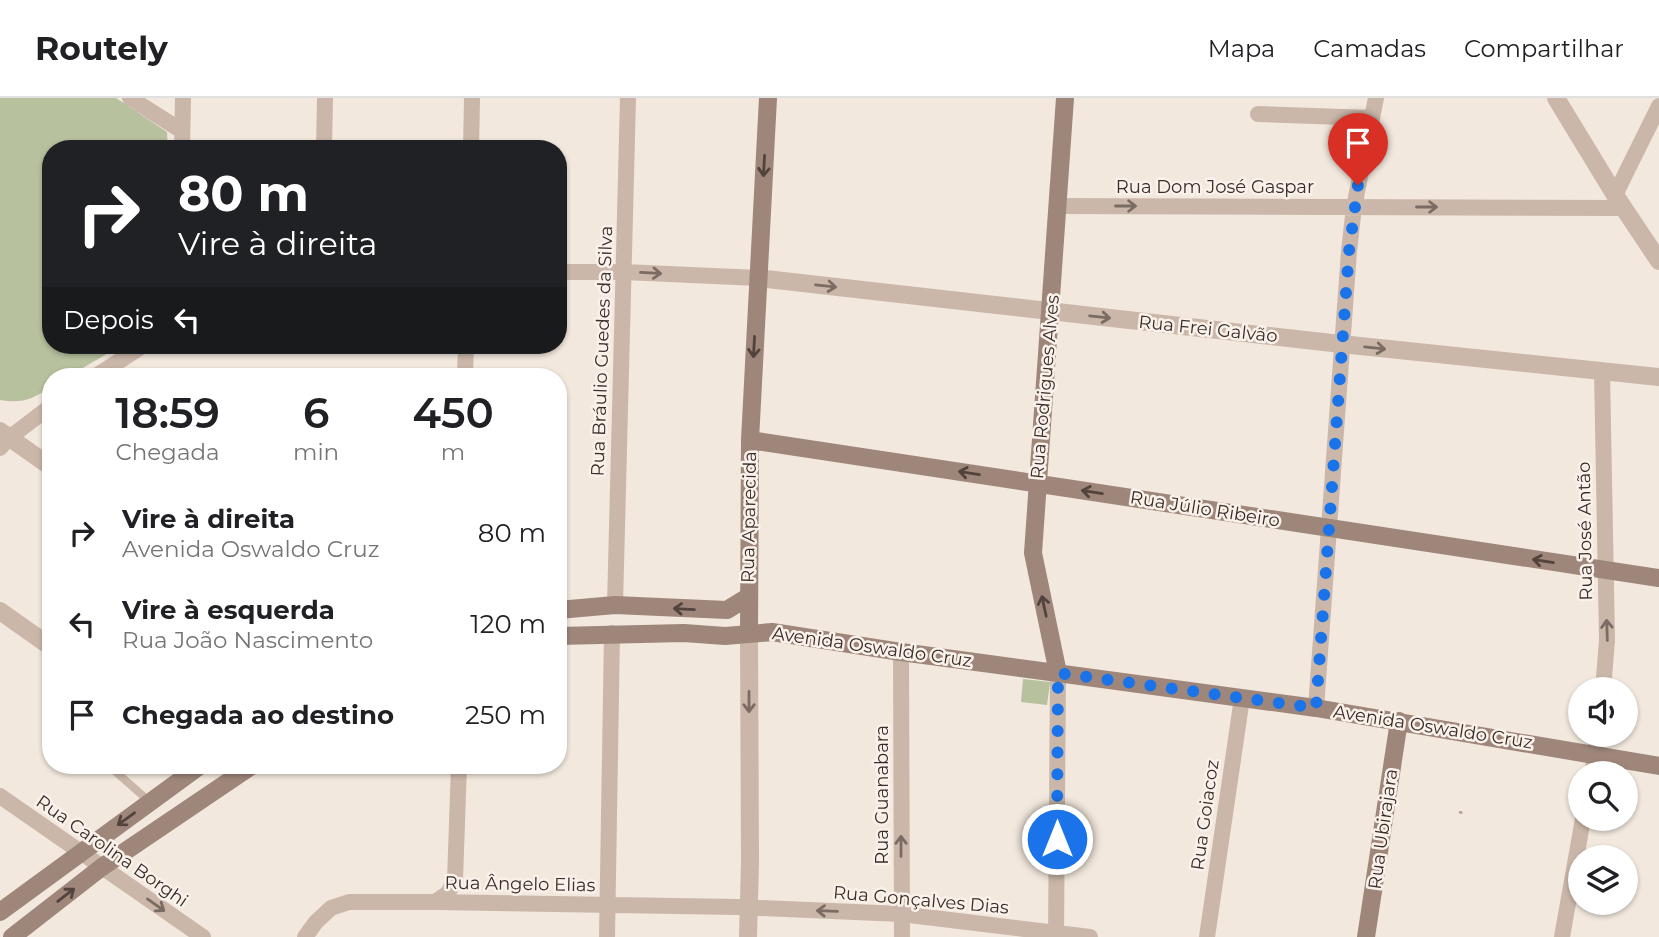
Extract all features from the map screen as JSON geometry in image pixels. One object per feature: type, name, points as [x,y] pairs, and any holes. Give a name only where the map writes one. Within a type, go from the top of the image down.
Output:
[{"type":"main road","name":"Rua Aparecida","points":[[749,634],[750,440],[768,98]]},
{"type":"main road","name":"Rua Rodrigues Alves","points":[[1058,673],[1033,553],[1065,98]]},
{"type":"main road","name":"Rua Júlio Ribeiro","points":[[750,440],[1659,578]]},
{"type":"main road","points":[[567,609],[615,605],[727,610],[748,597]]},
{"type":"main road","name":"Avenida Oswaldo Cruz","points":[[567,636],[684,633],[725,636],[772,632],[1316,708],[1659,766]]},
{"type":"main road","name":"Rua Ubirajara","points":[[1366,937],[1399,722]]},
{"type":"main road","points":[[0,912],[189,774]]},
{"type":"main road","points":[[12,937],[102,867],[240,774]]},
{"type":"street","points":[[130,98],[183,131]]},
{"type":"street","points":[[182,140],[183,98]]},
{"type":"street","points":[[324,140],[325,98]]},
{"type":"street","points":[[471,140],[472,98]]},
{"type":"street","name":"Rua Bráulio Guedes da Silva","points":[[615,605],[628,98]]},
{"type":"street","points":[[1316,708],[1341,344],[1354,207],[1376,98]]},
{"type":"street","points":[[1556,98],[1659,261]]},
{"type":"street","points":[[1619,201],[1659,106]]},
{"type":"street","points":[[1258,114],[1372,118]]},
{"type":"street","name":"Rua Dom José Gaspar","points":[[1058,206],[1354,207],[1619,201]]},
{"type":"street","points":[[567,272],[758,278]]},
{"type":"street","name":"Rua Frei Galvão","points":[[758,278],[1659,377]]},
{"type":"street","points":[[108,368],[130,354]]},
{"type":"street","name":"Rua José Antão","points":[[1602,371],[1607,640],[1604,677]]},
{"type":"street","points":[[42,412],[3,439],[42,462]]},
{"type":"street","points":[[0,611],[42,641]]},
{"type":"street","points":[[607,937],[612,633]]},
{"type":"street","name":"Rua Aparecida","points":[[748,937],[749,634]]},
{"type":"street","name":"Rua Guanabara","points":[[901,652],[902,937]]},
{"type":"street","points":[[1056,935],[1058,673]]},
{"type":"street","name":"Rua Goiacoz","points":[[1207,937],[1242,698]]},
{"type":"street","points":[[1594,761],[1596,747]]},
{"type":"street","points":[[435,902],[448,892],[455,880],[459,774]]},
{"type":"street","name":"Rua Carolina Borghi","points":[[0,796],[203,937]]},
{"type":"street","points":[[1562,937],[1581,831]]},
{"type":"street","points":[[455,880],[464,892],[480,903]]},
{"type":"street","name":"Rua Ângelo Elias","points":[[305,937],[331,908],[349,902],[749,908]]},
{"type":"street","name":"Rua Gonçalves Dias","points":[[749,908],[901,914],[1056,935],[1090,937]]},
{"type":"lane","points":[[118,774],[150,802]]},
{"type":"green space","points":[[0,98],[116,98],[167,132],[167,140],[42,140],[42,354],[107,354],[83,368],[42,368],[42,392],[21,401],[0,400]]},
{"type":"green space","points":[[1023,679],[1050,682],[1047,705],[1021,702]]},
{"type":"route","points":[[1057,839],[1058,673],[1316,708],[1341,344],[1358,185]]}]
